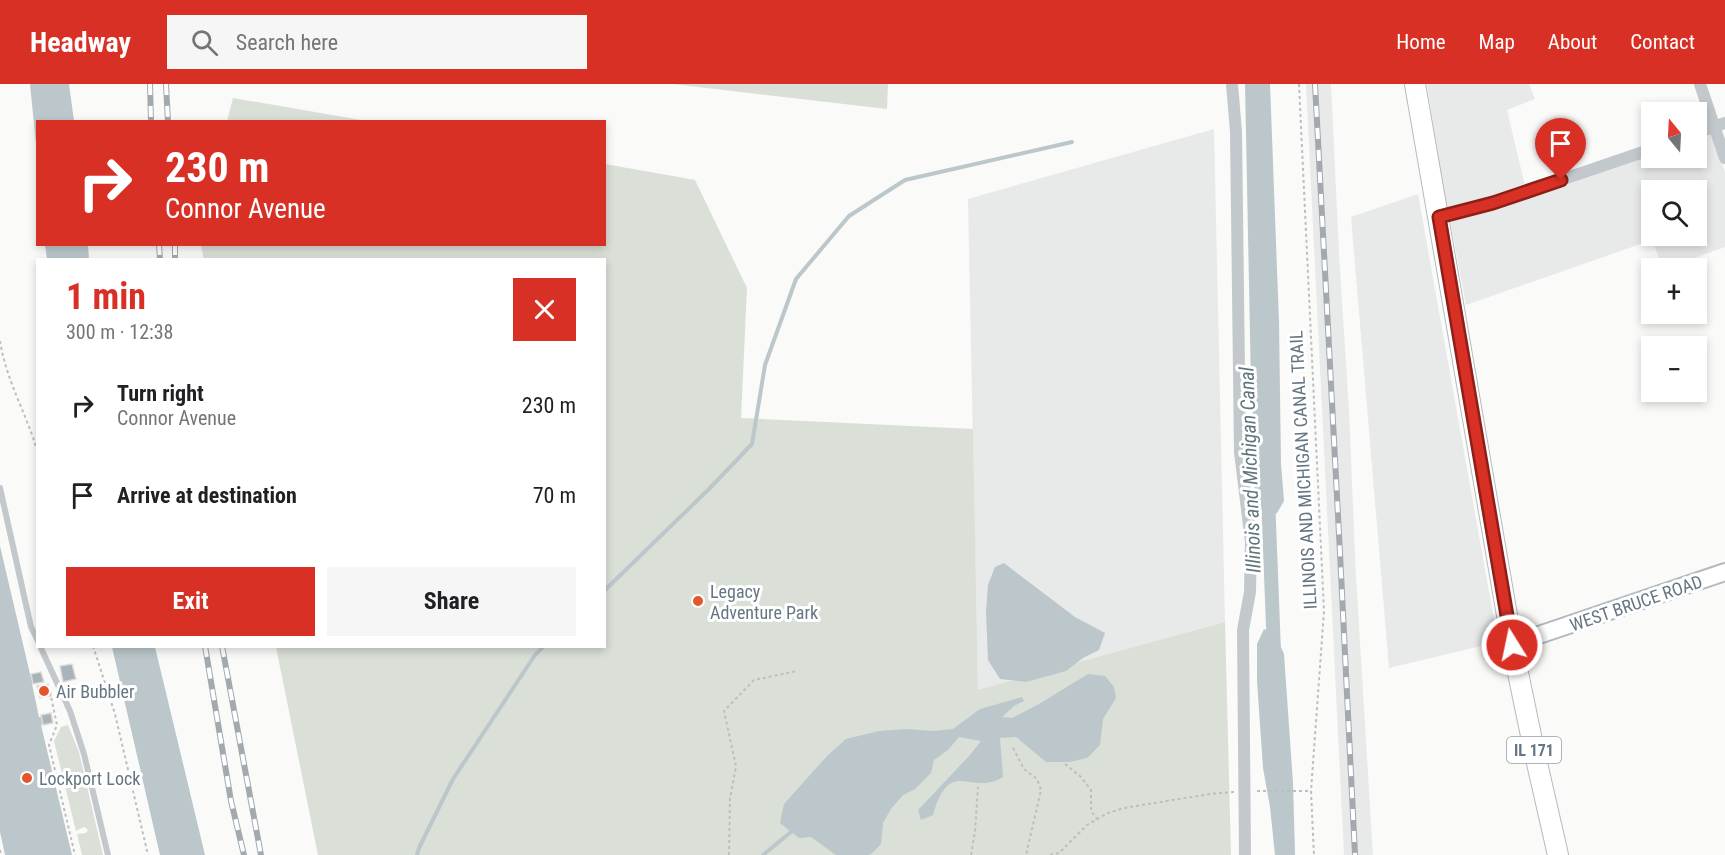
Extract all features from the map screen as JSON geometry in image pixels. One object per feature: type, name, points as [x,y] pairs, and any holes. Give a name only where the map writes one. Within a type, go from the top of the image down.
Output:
[{"type":"main road","name":"IL 171","points":[[1415,84],[1512,645],[1558,855]]},
{"type":"street","points":[[1232,84],[1236,132],[1240,452],[1251,542],[1250,592],[1243,630],[1250,791],[1245,855]]},
{"type":"street","points":[[1700,84],[1720,125],[1725,158]]},
{"type":"street","points":[[1439,217],[1493,203],[1641,152]]},
{"type":"street","name":"WEST BRUCE ROAD","points":[[1512,645],[1725,572]]},
{"type":"lane","points":[[0,488],[31,627],[36,637]]},
{"type":"lane","points":[[41,648],[70,711],[84,754],[108,855]]},
{"type":"path","name":"ILLINOIS AND MICHIGAN CANAL TRAIL","points":[[1299,84],[1324,611],[1311,791],[1314,855]]},
{"type":"path","points":[[0,341],[3,360],[36,446]]},
{"type":"path","points":[[94,648],[115,714],[148,855]]},
{"type":"path","points":[[729,855],[730,799],[736,766],[724,711],[754,680],[797,671]]},
{"type":"path","points":[[48,682],[57,725],[49,745],[75,855]]},
{"type":"path","points":[[1013,748],[1024,769],[1037,779],[1041,790],[1026,855]]},
{"type":"path","points":[[1065,764],[1081,777],[1091,790],[1091,811],[1097,819]]},
{"type":"path","points":[[970,855],[975,831],[978,787]]},
{"type":"path","points":[[1050,855],[1059,853],[1086,825],[1108,813],[1124,808],[1210,794],[1250,791],[1311,791]]},
{"type":"path","points":[[0,850],[1,855]]},
{"type":"shaded area","points":[[30,84],[69,84],[74,120],[36,120],[36,144]]},
{"type":"shaded area","points":[[673,84],[888,84],[887,109]]},
{"type":"shaded area","name":"Illinois and Michigan Canal","points":[[1245,84],[1270,84],[1284,501],[1273,516],[1257,505],[1254,499],[1255,457],[1251,384]]},
{"type":"shaded area","points":[[1306,84],[1331,84],[1356,577],[1373,855],[1344,855]]},
{"type":"shaded area","points":[[1427,84],[1529,84],[1535,99],[1507,110],[1525,186],[1492,198],[1446,208]]},
{"type":"shaded area","points":[[233,98],[361,120],[227,120]]},
{"type":"shaded area","points":[[1214,129],[1225,622],[978,691],[968,199]]},
{"type":"shaded area","points":[[1712,133],[1725,172],[1725,247],[1695,258],[1659,258],[1654,246],[1707,246],[1707,180],[1641,180],[1641,244],[1466,305],[1450,220],[1491,210],[1641,158],[1641,168],[1707,168],[1707,135]]},
{"type":"shaded area","name":"Legacy Adventure Park","points":[[606,164],[695,180],[747,288],[741,418],[973,429],[978,690],[1225,622],[1231,855],[318,855],[276,648],[606,648],[606,258],[204,258],[201,246],[606,246]]},
{"type":"shaded area","points":[[1418,194],[1498,642],[1389,668],[1351,217]]},
{"type":"shaded area","points":[[45,246],[88,246],[89,258],[47,258]]},
{"type":"shaded area","name":"Lockport Lock","points":[[0,546],[72,855],[5,855],[0,832]]},
{"type":"shaded area","points":[[1004,563],[1075,617],[1105,633],[1099,650],[1083,658],[1066,671],[1026,682],[1000,679],[988,660],[986,612],[988,585],[995,567]]},
{"type":"shaded area","points":[[1264,629],[1275,634],[1284,654],[1293,783],[1295,855],[1275,855],[1263,768],[1257,644]]},
{"type":"shaded area","points":[[112,648],[155,648],[205,855],[160,855]]},
{"type":"shaded area","points":[[1088,674],[1105,676],[1114,687],[1116,698],[1103,719],[1100,745],[1087,758],[1070,762],[1046,762],[1016,737],[1000,738],[1003,777],[991,782],[954,782],[946,787],[933,815],[921,820],[918,810],[981,741],[959,737],[948,750],[934,760],[931,773],[915,789],[903,795],[891,809],[883,823],[881,844],[868,855],[836,855],[811,837],[799,838],[780,823],[784,804],[827,756],[846,739],[879,731],[953,729],[980,709],[1022,697],[1024,701],[1014,706],[1002,717],[1012,718]]},
{"type":"shaded area","points":[[68,725],[79,752],[103,855],[82,855],[77,834],[86,833],[88,830],[84,827],[76,831],[54,741],[61,727]]},
{"type":"building","points":[[72,664],[76,679],[63,682],[60,666]]},
{"type":"building","points":[[41,672],[44,682],[33,684],[31,674]]},
{"type":"building","name":"Air Bubbler","points":[[48,684],[51,696],[40,698],[37,686]]},
{"type":"building","points":[[51,713],[53,723],[43,725],[41,715]]},
{"type":"waterway","points":[[606,589],[752,444],[765,365],[796,279],[849,216],[905,180],[1072,142]]},
{"type":"waterway","name":"Illinois and Michigan Canal","points":[[1268,497],[1274,652]]},
{"type":"waterway","points":[[417,855],[453,779],[535,655],[542,648]]},
{"type":"waterway","points":[[763,855],[791,832]]},
{"type":"railway","points":[[150,84],[151,120]]},
{"type":"railway","points":[[166,84],[168,120]]},
{"type":"railway","points":[[1315,84],[1355,855]]},
{"type":"railway","points":[[159,246],[160,258]]},
{"type":"railway","points":[[175,246],[175,258]]},
{"type":"railway","points":[[205,648],[231,801],[244,855]]},
{"type":"railway","points":[[222,648],[261,855]]},
{"type":"place","name":"Legacy Adventure Park","points":[[698,601]]},
{"type":"place","name":"Air Bubbler","points":[[44,691]]},
{"type":"place","name":"Lockport Lock","points":[[27,778]]},
{"type":"route","points":[[1512,645],[1439,217],[1493,203],[1561,180]]}]
